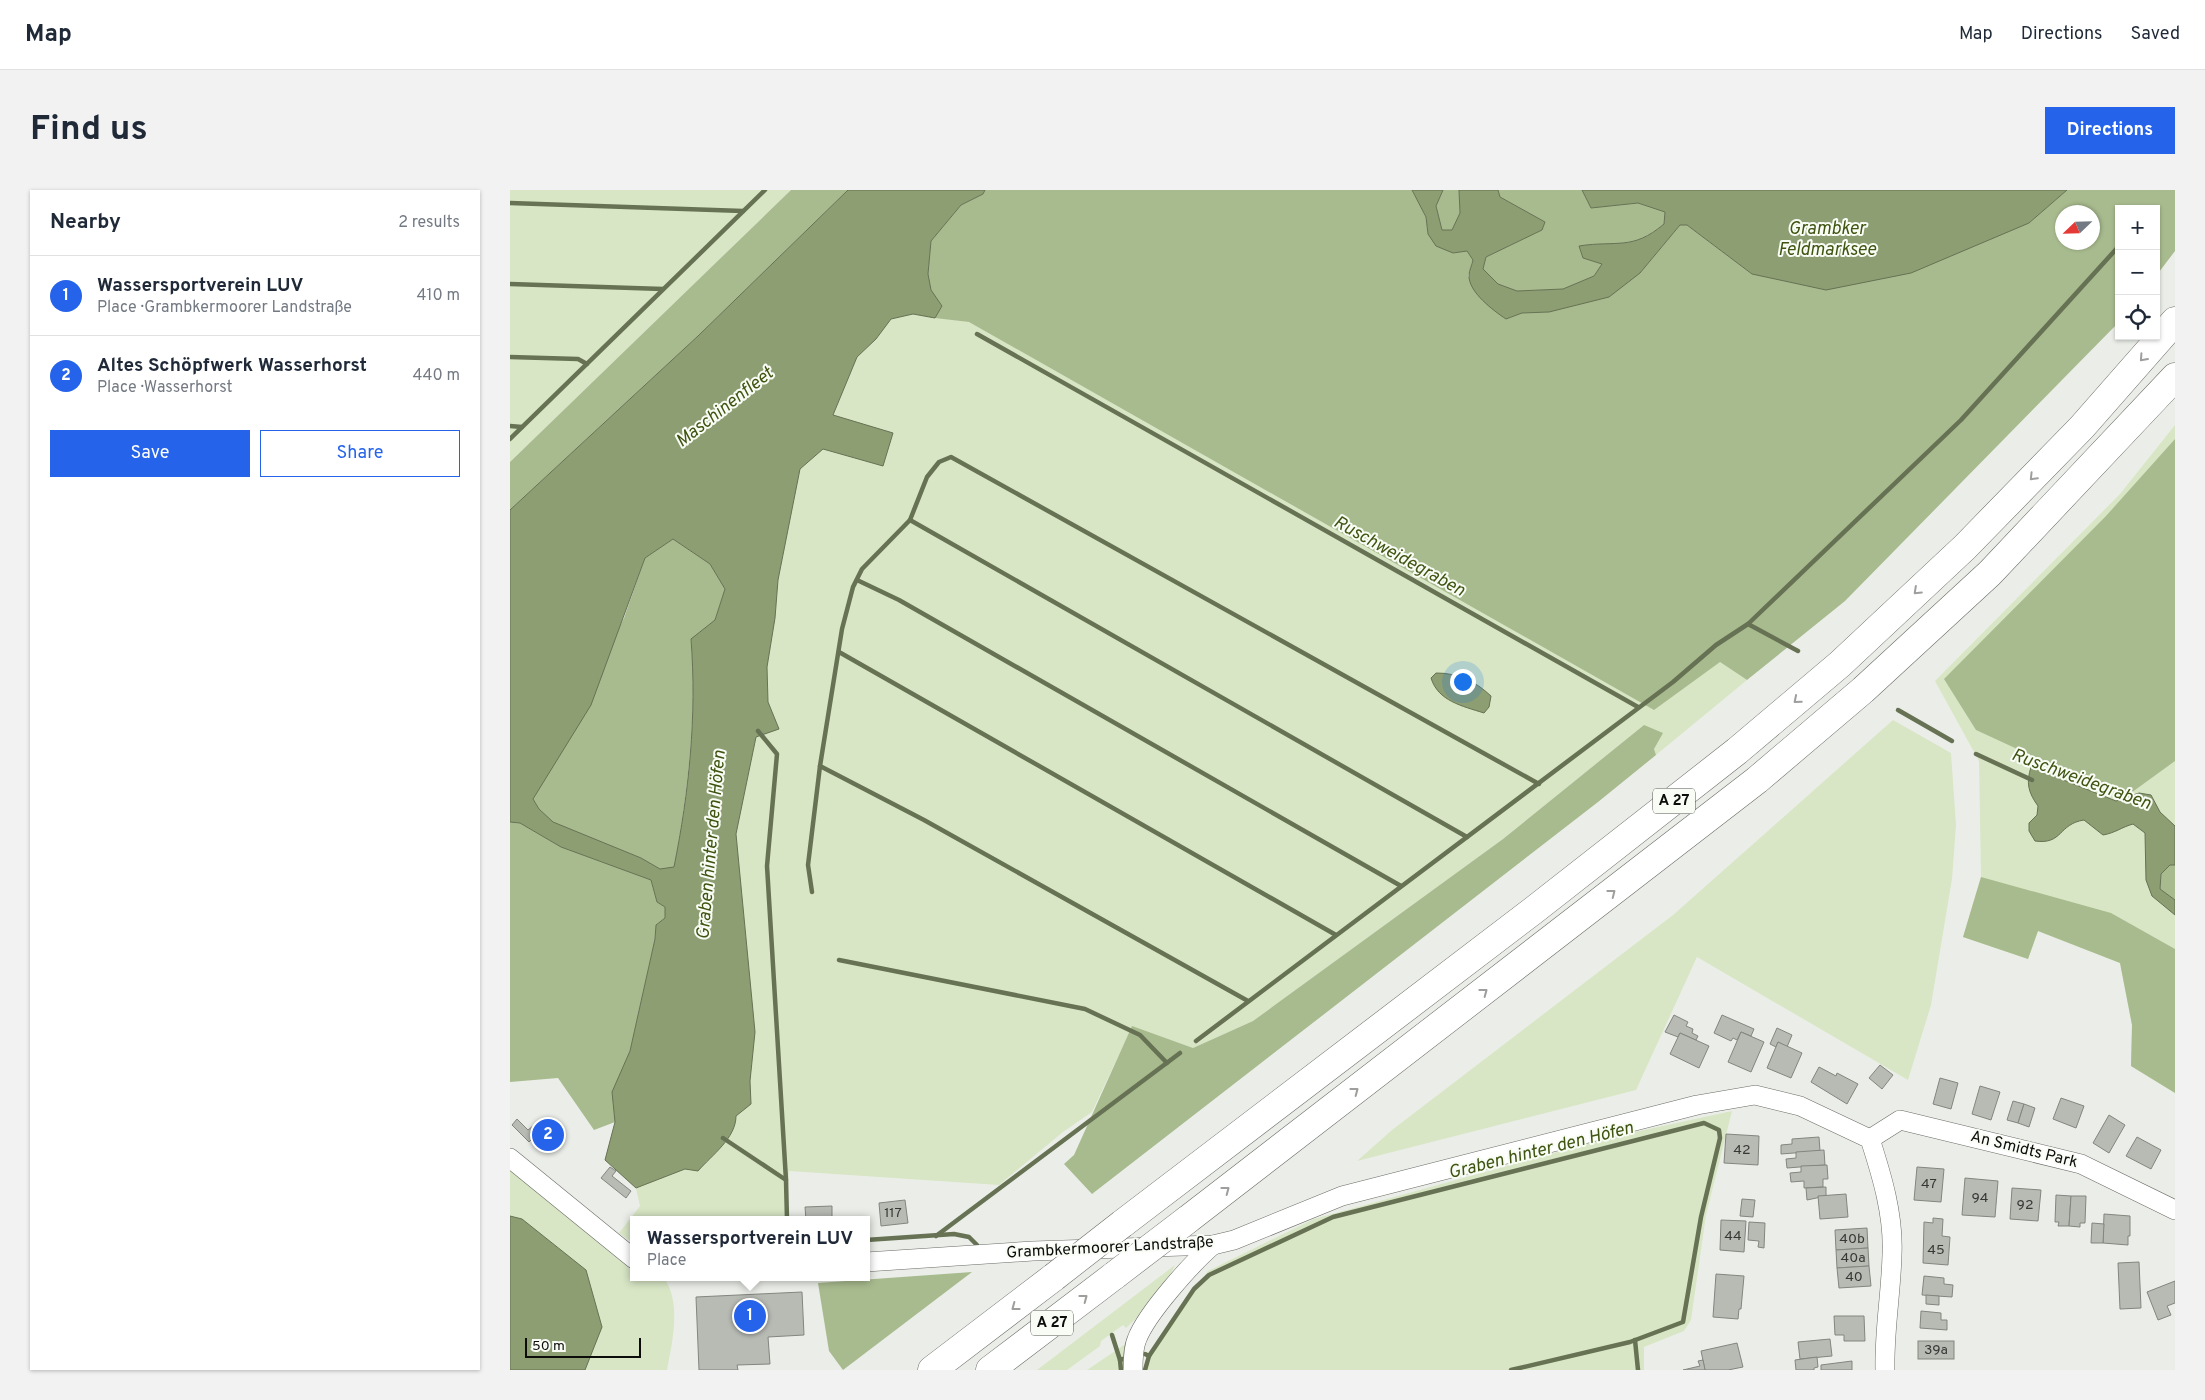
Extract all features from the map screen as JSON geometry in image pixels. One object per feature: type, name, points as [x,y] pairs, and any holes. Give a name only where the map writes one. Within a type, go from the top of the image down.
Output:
[{"type":"highway","name":"A 27","points":[[932,1370],[1542,904],[1736,751],[1840,664],[1965,547],[2082,427],[2175,321]]},
{"type":"highway","name":"A 27","points":[[990,1370],[1115,1276],[1765,774],[1863,690],[1990,573],[2175,377]]},
{"type":"street","name":"Grambkermoorer Landstraße","points":[[870,1262],[1033,1251],[1213,1245],[1234,1240],[1342,1196],[1732,1098],[1755,1095],[1800,1106],[1870,1139]]},
{"type":"street","name":"An Smidts Park","points":[[1870,1139],[1900,1120],[2081,1164],[2175,1210]]},
{"type":"street","points":[[1870,1139],[1886,1190],[1892,1253],[1884,1345],[1885,1370]]},
{"type":"street","points":[[510,1158],[597,1231],[630,1256]]},
{"type":"street","points":[[1133,1370],[1136,1340],[1142,1328],[1192,1264],[1213,1245]]},
{"type":"shaded area","points":[[510,190],[791,190],[510,462]]},
{"type":"shaded area","points":[[791,190],[848,190],[698,336],[510,510],[510,462]]},
{"type":"shaded area","points":[[985,190],[1412,190],[1426,217],[1428,234],[1453,253],[1467,251],[1473,260],[1468,276],[1506,319],[1522,313],[1549,312],[1640,273],[1680,225],[1687,225],[1752,274],[2029,223],[2067,190],[2175,190],[2175,251],[2160,271],[2160,205],[2115,205],[2115,326],[1845,601],[1747,680],[1720,662],[1654,710],[969,322],[935,318],[942,306],[931,291],[928,274],[931,241],[961,205],[983,194]]},
{"type":"shaded area","points":[[1443,190],[1459,190],[1460,213],[1452,230],[1442,230],[1436,206]]},
{"type":"shaded area","points":[[1498,190],[1582,190],[1591,208],[1638,203],[1665,212],[1664,224],[1642,238],[1633,241],[1579,246],[1583,258],[1602,264],[1594,276],[1563,289],[1517,291],[1498,284],[1483,269],[1486,257],[1542,230],[1545,222],[1500,197]]},
{"type":"shaded area","points":[[913,314],[969,322],[1720,662],[1747,680],[1656,755],[1644,725],[1503,839],[1253,1021],[1193,1048],[1132,1027],[1092,1112],[1063,1132],[999,1185],[789,1171],[786,1216],[632,1216],[640,1206],[636,1188],[685,1169],[719,1147],[727,1140],[736,1116],[751,1103],[750,1081],[755,1032],[736,834],[756,737],[779,729],[768,702],[767,667],[775,618],[778,580],[800,469],[823,449],[883,466],[893,433],[833,416],[857,357],[876,339],[891,319]]},
{"type":"shaded area","points":[[2175,425],[2175,1093],[2131,1066],[2132,1025],[2120,963],[2038,931],[2028,959],[1963,937],[1981,877],[1979,761],[1935,681],[2120,494]]},
{"type":"shaded area","points":[[2175,439],[2175,761],[2124,798],[1976,730],[1944,679],[2106,516]]},
{"type":"shaded area","points":[[673,539],[710,564],[725,589],[715,620],[691,640],[693,697],[687,783],[674,868],[660,869],[641,858],[552,822],[539,809],[533,799],[624,618],[645,558]]},
{"type":"shaded area","points":[[1893,720],[1951,753],[1956,825],[1952,879],[1931,1005],[1908,1080],[1697,957],[1636,1090],[1357,1161],[1392,1130],[1673,915]]},
{"type":"shaded area","points":[[1644,725],[1663,733],[1654,749],[1656,755],[1092,1194],[1064,1164],[1074,1155],[1132,1026],[1193,1048],[1253,1021],[1503,839]]},
{"type":"shaded area","points":[[510,822],[520,823],[561,847],[651,880],[657,902],[665,907],[665,918],[656,925],[655,939],[630,1051],[613,1092],[615,1122],[594,1130],[558,1078],[510,1082]]},
{"type":"shaded area","points":[[2170,865],[2175,865],[2175,900],[2160,889],[2161,874]]},
{"type":"shaded area","points":[[1981,877],[2111,913],[2175,949],[2175,1093],[2131,1066],[2132,1025],[2120,963],[2038,931],[2028,959],[1963,937]]},
{"type":"shaded area","points":[[1732,1111],[1706,1215],[1691,1320],[1684,1331],[1644,1347],[1644,1370],[1145,1370],[1145,1365],[1208,1271],[1314,1219],[1612,1137]]},
{"type":"shaded area","points":[[510,1170],[630,1269],[630,1281],[666,1281],[671,1291],[674,1313],[673,1337],[667,1370],[585,1370],[602,1327],[586,1270],[522,1219],[510,1216]]},
{"type":"shaded area","points":[[630,1219],[630,1241],[619,1233]]},
{"type":"shaded area","points":[[1175,1265],[1166,1283],[1154,1299],[1126,1328],[1123,1325],[1101,1341],[1100,1346],[1067,1370],[1037,1370]]},
{"type":"shaded area","points":[[972,1272],[843,1370],[829,1351],[818,1283],[870,1281],[870,1279]]},
{"type":"shaded area","points":[[1127,1343],[1128,1370],[1087,1370]]},
{"type":"water","name":"Maschinenfleet","points":[[848,190],[985,190],[983,194],[961,205],[931,241],[928,274],[931,290],[942,306],[935,318],[913,314],[891,319],[876,339],[857,357],[833,415],[893,433],[883,466],[823,449],[800,469],[778,580],[775,618],[767,667],[768,702],[779,729],[756,737],[736,834],[755,1032],[750,1081],[751,1104],[736,1116],[735,1124],[728,1139],[698,1171],[685,1169],[636,1188],[605,1160],[615,1122],[612,1092],[630,1051],[655,939],[656,925],[665,918],[665,907],[657,902],[651,880],[561,847],[520,823],[510,822],[510,510],[698,336]],"holes":[[[673,539],[710,564],[725,589],[715,620],[691,639],[693,697],[688,782],[674,867],[660,869],[641,858],[553,822],[539,809],[533,799],[591,705],[645,558]]]},
{"type":"water","name":"Grambker Feldmarksee","points":[[1412,190],[1443,190],[1436,206],[1442,230],[1452,230],[1460,213],[1459,190],[1498,190],[1500,197],[1545,222],[1542,230],[1486,257],[1483,269],[1498,284],[1517,291],[1563,289],[1594,276],[1602,264],[1583,258],[1579,246],[1633,241],[1643,238],[1664,224],[1665,212],[1638,203],[1591,208],[1582,190],[2067,190],[2029,223],[1911,273],[1826,290],[1752,274],[1687,225],[1680,225],[1640,273],[1609,297],[1549,312],[1522,313],[1506,319],[1483,300],[1473,288],[1469,272],[1473,260],[1467,251],[1453,253],[1436,246],[1428,234],[1426,217]]},
{"type":"water","points":[[1436,673],[1459,676],[1479,686],[1491,696],[1489,707],[1484,713],[1452,702],[1434,686],[1431,678]]},
{"type":"water","points":[[2031,767],[2116,801],[2139,793],[2151,795],[2160,812],[2175,826],[2175,865],[2170,865],[2161,874],[2160,889],[2175,900],[2175,915],[2152,896],[2146,880],[2145,833],[2133,824],[2103,835],[2084,820],[2069,826],[2051,840],[2035,841],[2029,831],[2029,823],[2037,815],[2038,806],[2029,787]]},
{"type":"water","points":[[510,1216],[522,1219],[586,1270],[602,1327],[585,1370],[510,1370]]},
{"type":"building","points":[[1674,1015],[1688,1022],[1686,1026],[1693,1029],[1692,1033],[1698,1036],[1696,1040],[1680,1033],[1678,1037],[1665,1032]]},
{"type":"building","points":[[1722,1015],[1754,1029],[1751,1036],[1741,1032],[1737,1040],[1733,1038],[1731,1041],[1714,1033]]},
{"type":"building","points":[[1777,1028],[1792,1035],[1787,1047],[1778,1042],[1776,1047],[1770,1044]]},
{"type":"building","points":[[1741,1032],[1764,1042],[1751,1072],[1728,1062]]},
{"type":"building","points":[[1680,1033],[1709,1046],[1699,1068],[1670,1054]]},
{"type":"building","points":[[1778,1042],[1802,1053],[1791,1078],[1767,1068]]},
{"type":"building","points":[[1880,1065],[1893,1075],[1882,1089],[1869,1078]]},
{"type":"building","points":[[1819,1067],[1836,1076],[1837,1073],[1858,1084],[1847,1104],[1811,1082]]},
{"type":"building","points":[[1940,1078],[1958,1083],[1951,1109],[1933,1104]]},
{"type":"building","points":[[1980,1086],[2000,1092],[1991,1120],[1972,1114]]},
{"type":"building","points":[[2061,1098],[2084,1106],[2076,1128],[2053,1119]]},
{"type":"building","points":[[2013,1101],[2024,1104],[2018,1123],[2007,1120]]},
{"type":"building","points":[[2024,1104],[2035,1108],[2029,1127],[2018,1123]]},
{"type":"building","points":[[2109,1115],[2125,1125],[2109,1153],[2093,1143]]},
{"type":"building","points":[[517,1119],[528,1130],[533,1126],[539,1132],[529,1142],[512,1125]]},
{"type":"building","points":[[1726,1134],[1759,1136],[1758,1165],[1724,1163]]},
{"type":"building","points":[[1819,1137],[1820,1151],[1781,1154],[1781,1145],[1792,1144],[1792,1139]]},
{"type":"building","points":[[2137,1137],[2161,1150],[2151,1169],[2126,1156]]},
{"type":"building","points":[[1824,1150],[1825,1165],[1787,1168],[1786,1159],[1796,1158],[1796,1152]]},
{"type":"building","points":[[1827,1165],[1828,1179],[1823,1179],[1823,1187],[1804,1188],[1804,1181],[1791,1182],[1790,1173],[1801,1172],[1801,1166]]},
{"type":"building","points":[[610,1167],[616,1171],[612,1176],[631,1191],[626,1198],[601,1178]]},
{"type":"building","points":[[1917,1167],[1944,1169],[1941,1202],[1914,1200]]},
{"type":"building","points":[[1965,1178],[1998,1181],[1995,1217],[1962,1215]]},
{"type":"building","points":[[1826,1187],[1826,1196],[1807,1200],[1806,1188]]},
{"type":"building","points":[[2012,1188],[2041,1190],[2038,1221],[2010,1219]]},
{"type":"building","points":[[1846,1194],[1848,1217],[1820,1219],[1818,1196]]},
{"type":"building","points":[[2056,1195],[2071,1196],[2069,1226],[2058,1226],[2059,1222],[2055,1222]]},
{"type":"building","points":[[2071,1196],[2086,1196],[2085,1223],[2080,1223],[2080,1227],[2069,1226]]},
{"type":"building","points":[[1742,1199],[1755,1200],[1753,1217],[1740,1216]]},
{"type":"building","points":[[905,1200],[908,1223],[881,1226],[879,1203]]},
{"type":"building","points":[[832,1206],[832,1216],[806,1216],[805,1207]]},
{"type":"building","points":[[2104,1214],[2130,1216],[2128,1245],[2103,1243]]},
{"type":"building","points":[[1933,1218],[1943,1219],[1942,1236],[1950,1237],[1948,1265],[1923,1263],[1924,1222],[1933,1223]]},
{"type":"building","points":[[1721,1220],[1746,1221],[1744,1252],[1720,1250]]},
{"type":"building","points":[[1749,1222],[1765,1223],[1764,1248],[1758,1247],[1759,1241],[1748,1240]]},
{"type":"building","points":[[2092,1223],[2104,1224],[2103,1243],[2091,1243]]},
{"type":"building","points":[[1867,1228],[1868,1248],[1836,1250],[1835,1230]]},
{"type":"building","points":[[1868,1248],[1869,1266],[1837,1268],[1836,1250]]},
{"type":"building","points":[[2139,1262],[2141,1308],[2120,1309],[2118,1263]]},
{"type":"building","points":[[1869,1266],[1871,1286],[1839,1288],[1837,1268]]},
{"type":"building","points":[[1716,1274],[1744,1276],[1741,1309],[1739,1309],[1738,1319],[1713,1317]]},
{"type":"building","points":[[1924,1276],[1944,1278],[1944,1284],[1953,1285],[1952,1297],[1922,1295]]},
{"type":"building","points":[[2175,1281],[2175,1303],[2167,1306],[2171,1315],[2158,1320],[2147,1292]]},
{"type":"building","points":[[802,1292],[804,1335],[768,1337],[770,1364],[737,1365],[738,1370],[699,1370],[696,1297]]},
{"type":"building","points":[[1926,1295],[1939,1296],[1939,1305],[1926,1304]]},
{"type":"building","points":[[1921,1311],[1941,1313],[1941,1320],[1947,1320],[1947,1330],[1920,1328]]},
{"type":"building","points":[[1834,1316],[1864,1316],[1865,1341],[1844,1341],[1844,1335],[1835,1335]]},
{"type":"building","points":[[1830,1339],[1832,1356],[1800,1359],[1798,1342]]},
{"type":"building","points":[[1918,1341],[1954,1341],[1954,1359],[1918,1359]]},
{"type":"building","points":[[1737,1343],[1743,1367],[1728,1370],[1705,1370],[1701,1351]]},
{"type":"building","points":[[1817,1357],[1818,1367],[1814,1368],[1814,1370],[1796,1370],[1795,1360]]},
{"type":"building","points":[[1703,1360],[1705,1370],[1683,1370],[1700,1366],[1698,1361]]},
{"type":"building","points":[[1852,1361],[1852,1370],[1821,1370],[1821,1365]]},
{"type":"waterway","points":[[510,439],[765,190]]},
{"type":"waterway","points":[[510,203],[743,211]]},
{"type":"waterway","points":[[1748,624],[1961,420],[2115,250]]},
{"type":"waterway","points":[[510,284],[663,289]]},
{"type":"waterway","name":"Ruschweidegraben","points":[[977,334],[1638,707]]},
{"type":"waterway","points":[[510,357],[578,359],[587,364]]},
{"type":"waterway","points":[[510,426],[522,427]]},
{"type":"waterway","points":[[812,892],[808,865],[820,766],[842,629],[853,587],[862,569],[910,520],[927,477],[939,462],[951,457],[1539,784]]},
{"type":"waterway","points":[[910,520],[1467,837]]},
{"type":"waterway","points":[[857,580],[899,600],[1401,886]]},
{"type":"waterway","points":[[1196,1041],[1673,682],[1716,645],[1748,624],[1798,651]]},
{"type":"waterway","points":[[839,652],[1336,935]]},
{"type":"waterway","name":"Ruschweidegraben","points":[[1898,710],[1952,741]]},
{"type":"waterway","points":[[758,731],[777,754],[767,866],[786,1180]]},
{"type":"waterway","name":"Ruschweidegraben","points":[[1976,754],[2032,780]]},
{"type":"waterway","points":[[820,766],[924,820],[1248,1001]]},
{"type":"waterway","points":[[839,960],[1085,1009],[1140,1035],[1167,1063]]},
{"type":"waterway","points":[[936,1236],[1180,1053]]},
{"type":"waterway","name":"Graben hinter den Höfen","points":[[1145,1354],[1149,1356],[1194,1289],[1209,1275],[1333,1217],[1704,1123],[1719,1130],[1720,1138],[1701,1217],[1683,1322],[1630,1342],[1511,1370]]},
{"type":"waterway","name":"Graben hinter den Höfen","points":[[723,1138],[786,1180],[787,1216]]},
{"type":"waterway","name":"Graben hinter den Höfen","points":[[870,1240],[954,1234],[969,1237],[977,1245]]},
{"type":"waterway","name":"Graben hinter den Höfen","points":[[1112,1335],[1120,1360],[1123,1359]]},
{"type":"waterway","name":"Graben hinter den Höfen","points":[[1635,1340],[1638,1370]]},
{"type":"waterway","points":[[1145,1370],[1149,1356]]},
{"type":"waterway","points":[[1120,1360],[1121,1370]]},
{"type":"place","name":"Altes Schöpfwerk Wasserhorst","points":[[548,1135]]},
{"type":"place","name":"Wassersportverein LUV","points":[[750,1316]]}]
